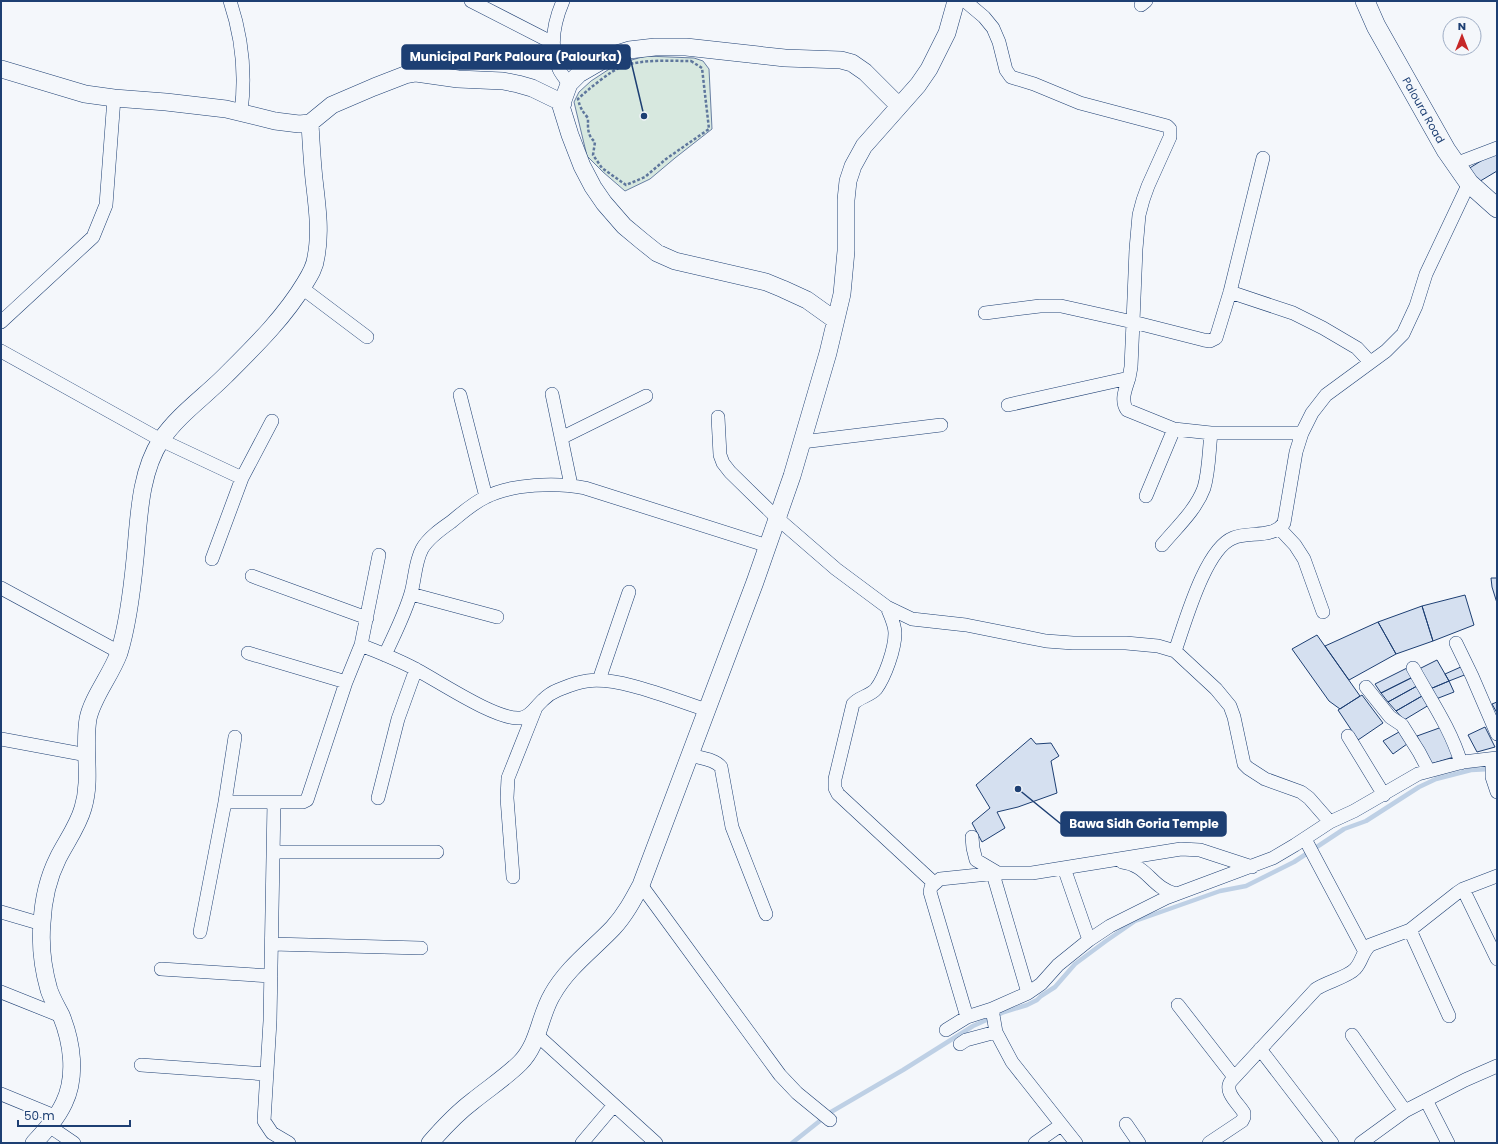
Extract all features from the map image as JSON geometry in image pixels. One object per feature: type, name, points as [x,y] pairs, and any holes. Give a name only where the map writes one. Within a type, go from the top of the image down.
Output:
[{"type":"main road","name":"Paloura Road","points":[[1365,1],[1376,26],[1446,150],[1469,183],[1497,208]]},
{"type":"street","points":[[230,1],[238,31],[242,56],[244,88],[242,112]]},
{"type":"street","points":[[471,1],[553,43]]},
{"type":"street","points":[[563,1],[555,26],[553,43],[559,70],[569,84]]},
{"type":"street","points":[[430,1143],[457,1114],[508,1075],[530,1052],[547,1004],[560,981],[575,964],[613,927],[634,900],[641,885],[768,546],[792,476],[828,353],[842,294],[846,251],[846,200],[848,181],[853,166],[864,146],[918,85],[929,69],[947,33],[956,1]]},
{"type":"street","points":[[964,1],[984,17],[993,28],[999,42],[1006,70],[1011,77],[1034,84],[1080,103],[1167,126],[1170,129],[1170,137],[1143,200],[1140,215],[1136,250],[1131,367],[1123,401],[1127,410],[1174,429],[1211,433],[1302,433]]},
{"type":"street","points":[[836,320],[807,300],[783,288],[766,282],[676,261],[657,253],[624,226],[592,187],[570,135],[561,106],[569,84],[579,74],[610,56],[630,50],[655,47],[686,48],[786,58],[841,60],[852,63],[865,72],[899,106]]},
{"type":"street","points":[[1,68],[86,94],[166,102],[242,112],[275,121],[299,124],[310,123],[332,105],[405,75],[416,73],[458,79],[518,84],[532,88],[562,103]]},
{"type":"street","points":[[1,322],[93,237],[106,205],[114,98]]},
{"type":"street","points":[[34,1143],[53,1122],[66,1100],[70,1085],[70,1044],[61,1016],[50,993],[44,967],[42,924],[50,875],[83,810],[88,775],[88,718],[92,707],[112,670],[119,652],[132,591],[142,492],[151,461],[161,440],[182,416],[219,382],[263,337],[288,309],[312,271],[316,259],[318,236],[310,123]]},
{"type":"street","points":[[1455,164],[1497,148]]},
{"type":"street","points":[[985,313],[1040,306],[1061,306],[1210,341],[1216,338],[1230,292],[1262,158]]},
{"type":"street","points":[[1175,651],[1204,572],[1222,545],[1231,538],[1245,534],[1274,532],[1280,529],[1284,523],[1292,468],[1302,433],[1312,413],[1326,395],[1386,351],[1403,334],[1416,306],[1426,274],[1469,183]]},
{"type":"street","points":[[302,288],[367,338]]},
{"type":"street","points":[[1230,292],[1293,313],[1323,328],[1357,348],[1370,362]]},
{"type":"street","points":[[1,351],[161,440],[242,478]]},
{"type":"street","points":[[1008,404],[1129,378]]},
{"type":"street","points":[[552,394],[571,485]]},
{"type":"street","points":[[460,395],[486,497]]},
{"type":"street","points":[[561,438],[646,396]]},
{"type":"street","points":[[718,417],[719,447],[723,463],[730,472],[777,518],[836,568],[887,607],[912,619],[966,625],[1046,641],[1073,643],[1126,643],[1158,646],[1175,651],[1216,689],[1230,706],[1234,717],[1244,764],[1266,779],[1301,792],[1309,798],[1330,822]]},
{"type":"street","points":[[212,559],[242,478],[272,421]]},
{"type":"street","points":[[802,442],[941,425]]},
{"type":"street","points":[[1146,496],[1174,429]]},
{"type":"street","points":[[1162,545],[1187,516],[1203,488],[1207,473],[1211,433]]},
{"type":"street","points":[[386,655],[411,594],[422,548],[436,533],[472,505],[486,497],[512,488],[571,485],[585,488],[768,546]]},
{"type":"street","points":[[1280,529],[1296,545],[1304,559],[1323,612]]},
{"type":"street","points":[[225,802],[303,802],[307,800],[346,682],[361,645],[379,555]]},
{"type":"street","points":[[252,576],[367,618]]},
{"type":"street","points":[[1,588],[119,652]]},
{"type":"street","points":[[599,680],[629,592]]},
{"type":"street","points":[[411,594],[497,617]]},
{"type":"street","points":[[887,607],[894,624],[895,634],[893,647],[875,690],[853,704],[835,779],[835,788],[838,794],[934,883]]},
{"type":"street","points":[[1456,643],[1497,734]]},
{"type":"street","points":[[361,645],[416,669],[473,702],[496,713],[520,719],[527,717],[544,698],[555,691],[572,684],[588,680],[626,684],[707,710]]},
{"type":"street","points":[[248,653],[346,682]]},
{"type":"street","points":[[1413,668],[1446,728],[1457,750],[1461,763]]},
{"type":"street","points":[[378,798],[398,719],[416,669]]},
{"type":"street","points":[[1366,687],[1390,717],[1402,725],[1429,771]]},
{"type":"street","points":[[513,877],[507,798],[508,778],[536,706]]},
{"type":"street","points":[[1348,736],[1384,795]]},
{"type":"street","points":[[200,932],[225,802],[235,737]]},
{"type":"street","points":[[1,739],[87,755]]},
{"type":"street","points":[[690,755],[713,761],[718,763],[721,767],[732,827],[766,914]]},
{"type":"street","points":[[946,1030],[967,1017],[993,1010],[1028,993],[1041,984],[1058,965],[1089,940],[1110,926],[1176,894],[1273,858],[1309,847],[1330,822],[1384,795],[1410,778],[1429,771],[1461,763],[1493,765],[1497,792]]},
{"type":"street","points":[[274,802],[270,1021],[264,1121],[272,1133],[289,1143]]},
{"type":"street","points":[[972,837],[976,860],[995,874],[1028,993]]},
{"type":"street","points":[[1309,847],[1364,950]]},
{"type":"street","points":[[967,1017],[930,892],[934,883],[940,879],[995,874],[1032,873],[1181,849],[1200,850],[1252,867]]},
{"type":"street","points":[[274,852],[437,852]]},
{"type":"street","points":[[1112,861],[1129,863],[1138,866],[1161,888],[1176,894]]},
{"type":"street","points":[[1064,868],[1089,940]]},
{"type":"street","points":[[1209,1143],[1242,1121],[1244,1117],[1244,1113],[1228,1090],[1228,1085],[1316,989],[1354,970],[1364,950],[1377,942],[1410,930],[1448,899],[1464,889],[1497,876]]},
{"type":"street","points":[[641,885],[780,1075],[797,1093],[826,1116]]},
{"type":"street","points":[[1464,889],[1497,959]]},
{"type":"street","points":[[1,912],[42,924]]},
{"type":"street","points":[[1410,930],[1449,1016]]},
{"type":"street","points":[[272,944],[421,948]]},
{"type":"street","points":[[161,969],[271,976]]},
{"type":"street","points":[[1,992],[61,1016]]},
{"type":"street","points":[[1178,1005],[1234,1077]]},
{"type":"street","points":[[993,1010],[995,1029],[1012,1062],[1076,1143]]},
{"type":"street","points":[[960,1044],[995,1029]]},
{"type":"street","points":[[537,1035],[656,1143]]},
{"type":"street","points":[[1352,1035],[1405,1112]]},
{"type":"street","points":[[1260,1049],[1332,1143]]},
{"type":"street","points":[[141,1065],[266,1074]]},
{"type":"street","points":[[1361,1143],[1405,1112],[1426,1100],[1497,1066]]},
{"type":"street","points":[[1,1094],[53,1122],[74,1143]]},
{"type":"street","points":[[1426,1100],[1448,1143]]},
{"type":"street","points":[[582,1143],[614,1104]]},
{"type":"street","points":[[1126,1124],[1139,1143]]},
{"type":"street","points":[[1035,1143],[1061,1125]]},
{"type":"path","points":[[691,61],[702,68],[709,129],[666,159],[645,177],[626,185],[602,168],[593,155],[595,142],[590,138],[588,118],[582,112],[578,99],[587,90],[622,66],[646,62],[691,61]]},
{"type":"shaded area","points":[[646,56],[694,58],[703,61],[709,69],[712,129],[650,179],[625,191],[587,156],[574,102],[579,92],[591,81],[617,64]]},
{"type":"building","points":[[1497,151],[1497,171],[1477,183],[1468,169]]},
{"type":"building","points":[[1491,578],[1497,578],[1497,603],[1492,587]]},
{"type":"building","points":[[1465,595],[1474,625],[1433,641],[1422,606]]},
{"type":"building","points":[[1422,606],[1433,641],[1396,654],[1378,622]]},
{"type":"building","points":[[1378,622],[1396,654],[1349,680],[1325,646]]},
{"type":"building","points":[[1317,635],[1360,696],[1340,709],[1329,701],[1292,649]]},
{"type":"building","points":[[1437,660],[1449,681],[1430,689],[1419,669]]},
{"type":"building","points":[[1463,666],[1467,674],[1449,681],[1445,674]]},
{"type":"building","points":[[1409,667],[1413,677],[1381,693],[1375,684]]},
{"type":"building","points":[[1413,677],[1417,686],[1388,702],[1381,693]]},
{"type":"building","points":[[1449,681],[1454,692],[1436,699],[1430,689]]},
{"type":"building","points":[[1417,686],[1422,696],[1396,711],[1388,702]]},
{"type":"building","points":[[1362,695],[1383,723],[1358,740],[1338,710]]},
{"type":"building","points":[[1422,696],[1429,705],[1404,720],[1396,711]]},
{"type":"building","points":[[1497,702],[1497,713],[1492,704]]},
{"type":"building","points":[[1442,727],[1454,757],[1430,764],[1417,736]]},
{"type":"building","points":[[1485,727],[1495,747],[1477,752],[1468,735]]},
{"type":"building","points":[[1399,732],[1407,744],[1393,754],[1383,741]]},
{"type":"building","points":[[1031,738],[1036,744],[1051,743],[1059,756],[1051,761],[1057,793],[1018,807],[997,812],[1005,828],[982,842],[972,823],[990,808],[976,785]]},
{"type":"waterway","points":[[792,1143],[831,1112],[903,1070],[973,1026],[1004,1012],[1027,1005],[1037,1000],[1055,987],[1075,964],[1135,921],[1220,891],[1246,886],[1294,862],[1344,829],[1366,821],[1419,787],[1436,779],[1471,770],[1491,769]]},
{"type":"place","name":"Municipal Park Paloura (Palourka)","points":[[644,116]]},
{"type":"place","name":"Bawa Sidh Goria Temple","points":[[1018,789]]}]
